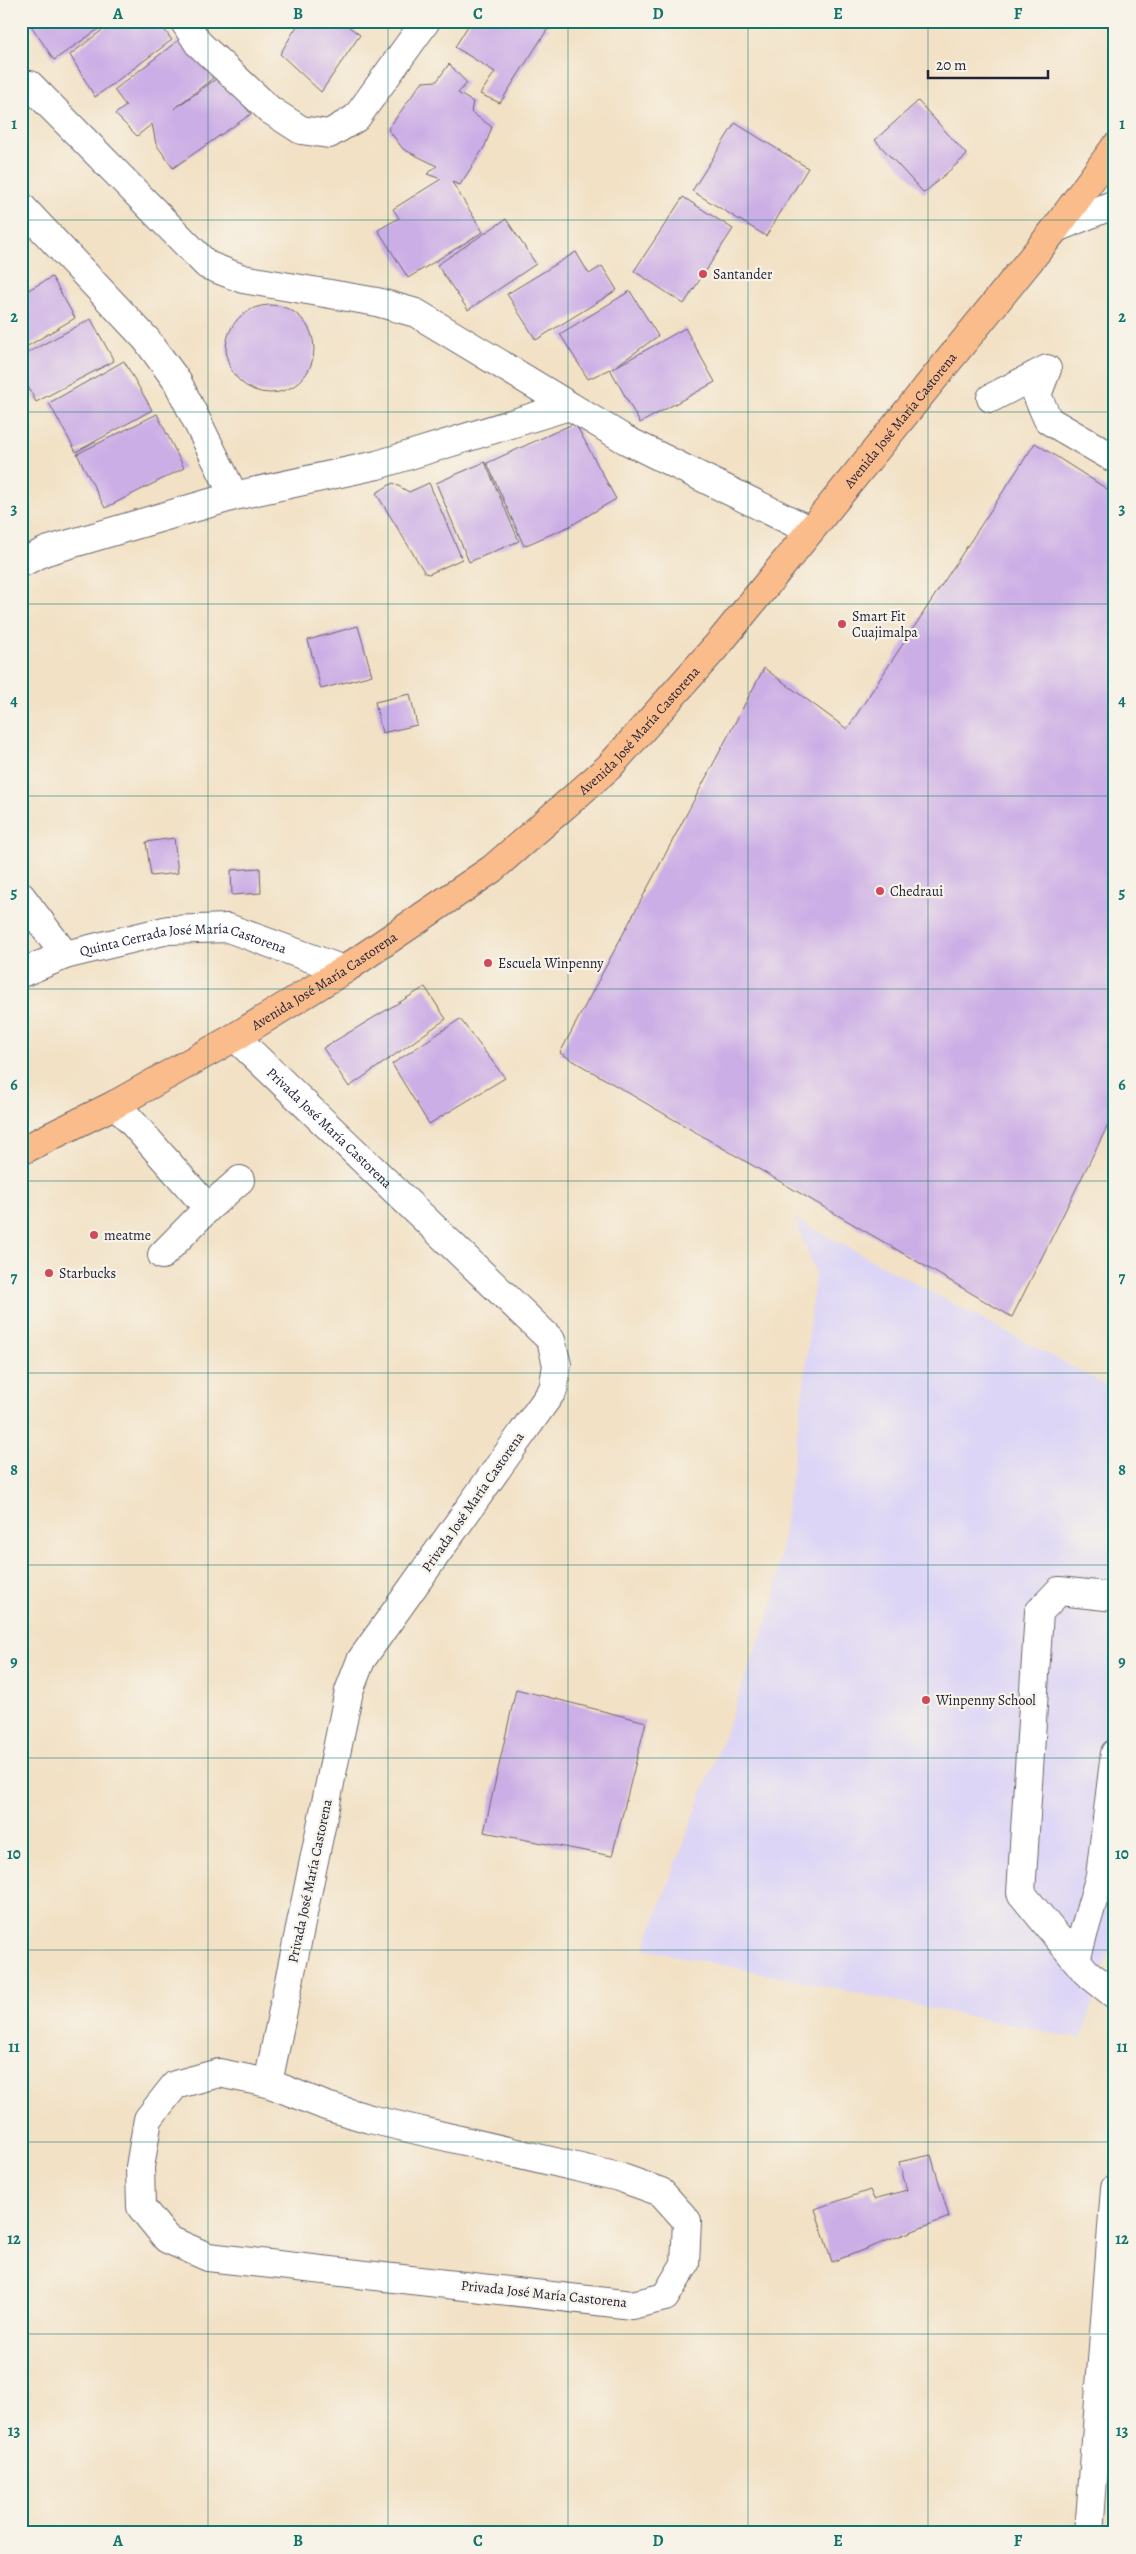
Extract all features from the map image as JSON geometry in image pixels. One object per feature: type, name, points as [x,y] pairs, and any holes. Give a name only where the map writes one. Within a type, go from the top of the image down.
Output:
[{"type":"main road","name":"Avenida José María Castorena","points":[[21,1151],[116,1104],[235,1037],[344,970],[492,869],[609,768],[720,642],[1056,228],[1115,148]]},
{"type":"street","points":[[184,21],[198,43],[270,110],[301,130],[329,134],[356,118],[426,21]]},
{"type":"street","points":[[30,85],[207,265],[243,279],[377,302],[416,313],[626,440],[809,530]]},
{"type":"street","points":[[1056,228],[1115,204]]},
{"type":"street","points":[[21,206],[146,339],[177,381],[234,496]]},
{"type":"street","points":[[991,398],[1047,369],[1037,396],[1048,420],[1115,459]]},
{"type":"street","points":[[21,562],[46,551],[234,496],[377,465],[569,406]]},
{"type":"street","points":[[21,896],[65,955]]},
{"type":"street","name":"Quinta Cerrada José María Castorena","points":[[21,973],[65,955],[168,930],[228,928],[344,970]]},
{"type":"street","name":"Privada José María Castorena","points":[[235,1037],[551,1340],[557,1365],[553,1390],[361,1660],[349,1691],[268,2083]]},
{"type":"street","points":[[116,1104],[208,1208]]},
{"type":"street","points":[[162,1255],[208,1208],[240,1180]]},
{"type":"street","points":[[1115,1597],[1060,1591],[1039,1612],[1021,1892],[1086,1972],[1115,1995]]},
{"type":"street","points":[[1076,1958],[1100,1876],[1115,1753]]},
{"type":"street","name":"Privada José María Castorena","points":[[219,2073],[268,2083],[326,2106],[370,2119],[619,2178],[661,2192],[687,2221],[685,2264],[665,2297],[632,2304],[208,2257],[167,2239],[141,2206],[140,2167],[148,2119],[175,2085],[219,2073]]},
{"type":"street","points":[[1089,2533],[1108,2370],[1115,2188]]},
{"type":"shaded area","name":"Winpenny School","points":[[795,1219],[1115,1390],[1115,1932],[1081,2039],[644,1949],[774,1602],[804,1385],[815,1272]]},
{"type":"building","points":[[28,21],[110,21],[54,60]]},
{"type":"building","points":[[114,21],[158,21],[172,40],[95,97],[70,55]]},
{"type":"building","points":[[300,21],[341,21],[360,35],[321,92],[280,54]]},
{"type":"building","points":[[471,21],[538,21],[550,29],[547,30],[500,103],[480,94],[495,72],[455,47]]},
{"type":"building","points":[[184,36],[213,78],[174,109],[220,76],[251,114],[173,168],[156,144],[152,124],[137,136],[115,114],[126,106],[114,90]]},
{"type":"building","points":[[449,64],[467,83],[458,93],[473,102],[471,112],[492,127],[485,146],[460,185],[452,182],[483,232],[408,278],[378,230],[399,218],[393,209],[441,179],[427,174],[437,166],[403,149],[388,129],[422,82],[437,81]]},
{"type":"building","points":[[918,101],[967,155],[924,193],[875,140]]},
{"type":"building","points":[[735,123],[808,168],[766,236],[692,191]]},
{"type":"building","points":[[683,197],[733,229],[684,304],[634,271]]},
{"type":"building","points":[[506,219],[536,264],[468,310],[437,265]]},
{"type":"building","points":[[576,252],[589,274],[602,266],[617,290],[536,340],[507,294]]},
{"type":"building","points":[[52,277],[75,318],[21,350],[21,294]]},
{"type":"building","points":[[630,291],[658,336],[612,369],[685,328],[715,382],[640,423],[610,369],[588,379],[560,334]]},
{"type":"building","points":[[270,305],[287,309],[301,318],[310,332],[314,349],[310,366],[301,380],[287,389],[270,393],[253,389],[239,380],[230,366],[226,349],[230,332],[239,318],[253,309]]},
{"type":"building","points":[[91,319],[114,361],[36,402],[21,373],[21,356]]},
{"type":"building","points":[[124,361],[152,410],[76,452],[49,403]]},
{"type":"building","points":[[157,414],[184,468],[105,508],[77,454]]},
{"type":"building","points":[[575,423],[616,499],[570,526],[524,546],[487,463]]},
{"type":"building","name":"Chedraui","points":[[1035,443],[1115,494],[1115,1111],[1012,1317],[560,1053],[764,668],[847,729]]},
{"type":"building","points":[[485,462],[519,541],[469,562],[436,483]]},
{"type":"building","points":[[393,483],[409,492],[429,483],[462,559],[429,574],[425,573],[376,493]]},
{"type":"building","points":[[358,626],[372,675],[321,689],[308,640]]},
{"type":"building","points":[[410,694],[417,725],[382,733],[375,702]]},
{"type":"building","points":[[174,838],[178,873],[151,876],[146,842]]},
{"type":"building","points":[[260,868],[261,893],[232,895],[231,870]]},
{"type":"building","points":[[425,987],[446,1019],[349,1087],[323,1048]]},
{"type":"building","points":[[460,1019],[505,1078],[429,1124],[392,1064]]},
{"type":"building","points":[[516,1689],[646,1722],[612,1856],[484,1832]]},
{"type":"building","points":[[931,2155],[949,2217],[832,2262],[815,2209],[870,2190],[874,2199],[907,2190],[899,2162]]},
{"type":"place","name":"Santander","points":[[703,274]]},
{"type":"place","name":"Smart Fit Cuajimalpa","points":[[842,624]]},
{"type":"place","name":"Chedraui","points":[[880,891]]},
{"type":"place","name":"Escuela Winpenny","points":[[488,963]]},
{"type":"place","name":"meatme","points":[[94,1235]]},
{"type":"place","name":"Starbucks","points":[[49,1273]]},
{"type":"place","name":"Winpenny School","points":[[926,1700]]}]
